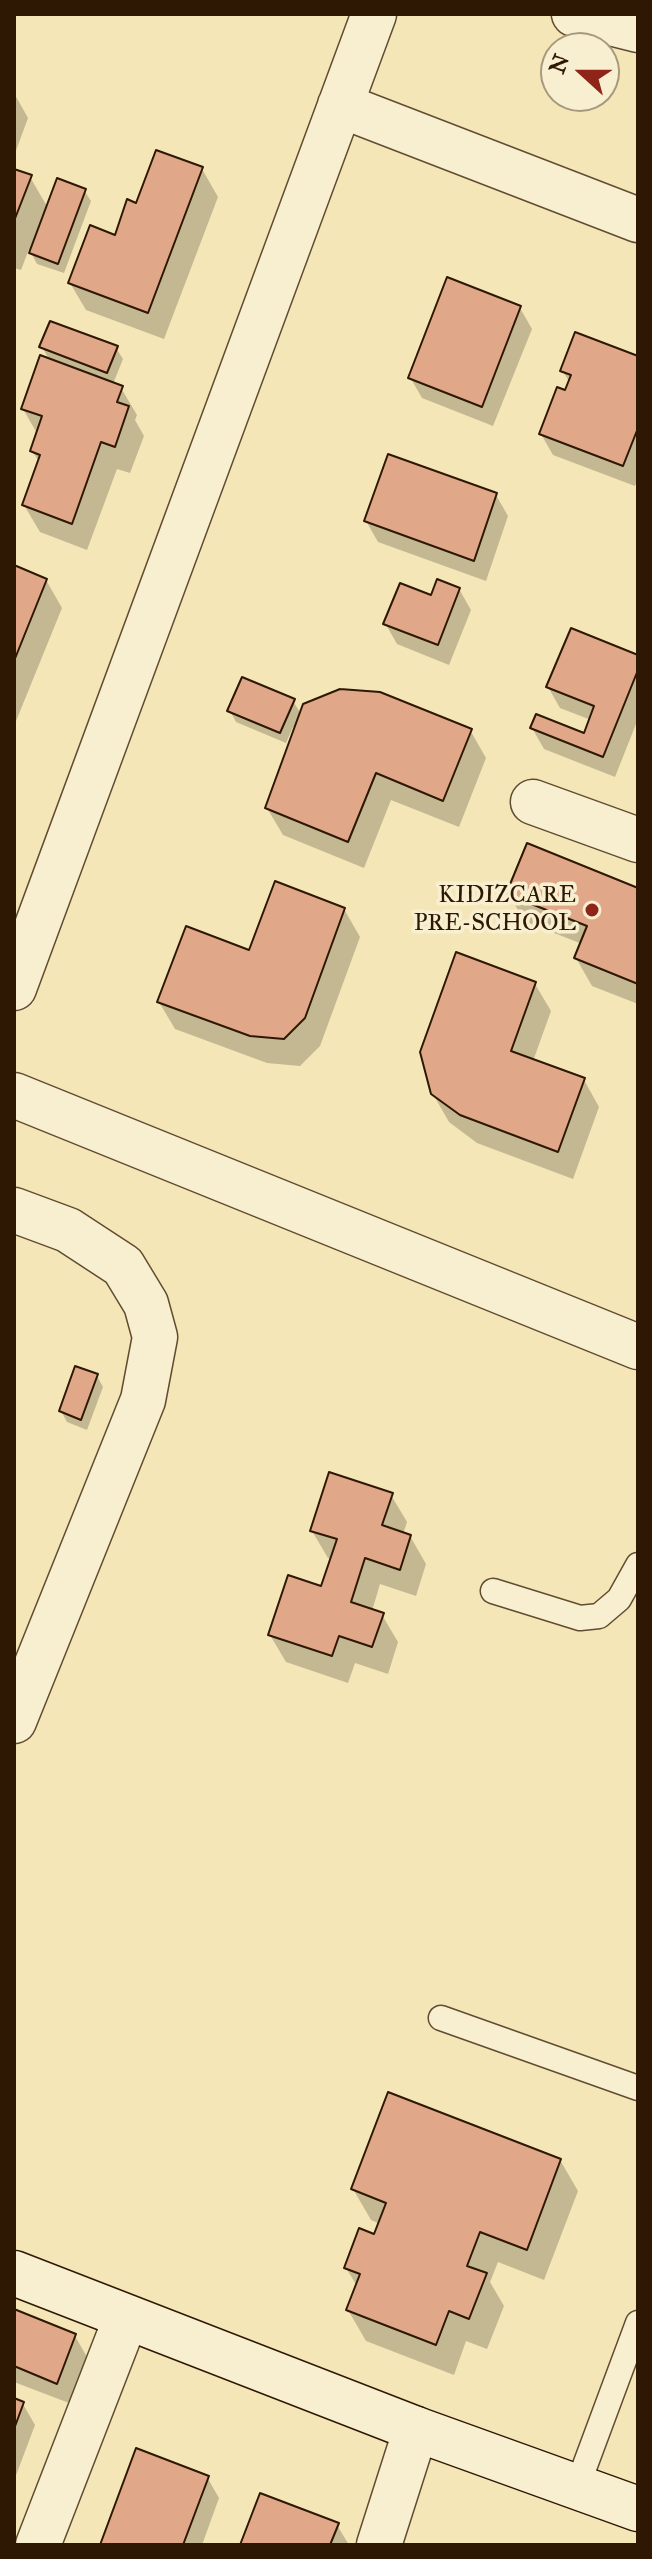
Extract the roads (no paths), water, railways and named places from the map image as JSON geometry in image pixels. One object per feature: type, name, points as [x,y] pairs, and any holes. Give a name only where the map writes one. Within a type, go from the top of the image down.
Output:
[{"type":"street","points":[[14,988],[374,14]]},
{"type":"street","points":[[574,14],[638,30]]},
{"type":"street","points":[[340,105],[638,220]]},
{"type":"street","points":[[533,802],[638,840]]},
{"type":"street","points":[[14,1095],[638,1347]]},
{"type":"street","points":[[14,1210],[68,1230],[123,1266],[146,1304],[155,1337],[143,1400],[14,1721]]},
{"type":"street","points":[[14,2273],[416,2429],[638,2509]]},
{"type":"street","points":[[38,2545],[126,2318]]},
{"type":"street","points":[[379,2545],[416,2429]]},
{"type":"lane","points":[[493,1591],[571,1616],[599,1616],[619,1599],[638,1565]]},
{"type":"lane","points":[[441,2018],[638,2088]]},
{"type":"lane","points":[[577,2487],[638,2323]]},
{"type":"place","name":"KIDIZCARE PRE-SCHOOL","points":[[592,910]]}]
